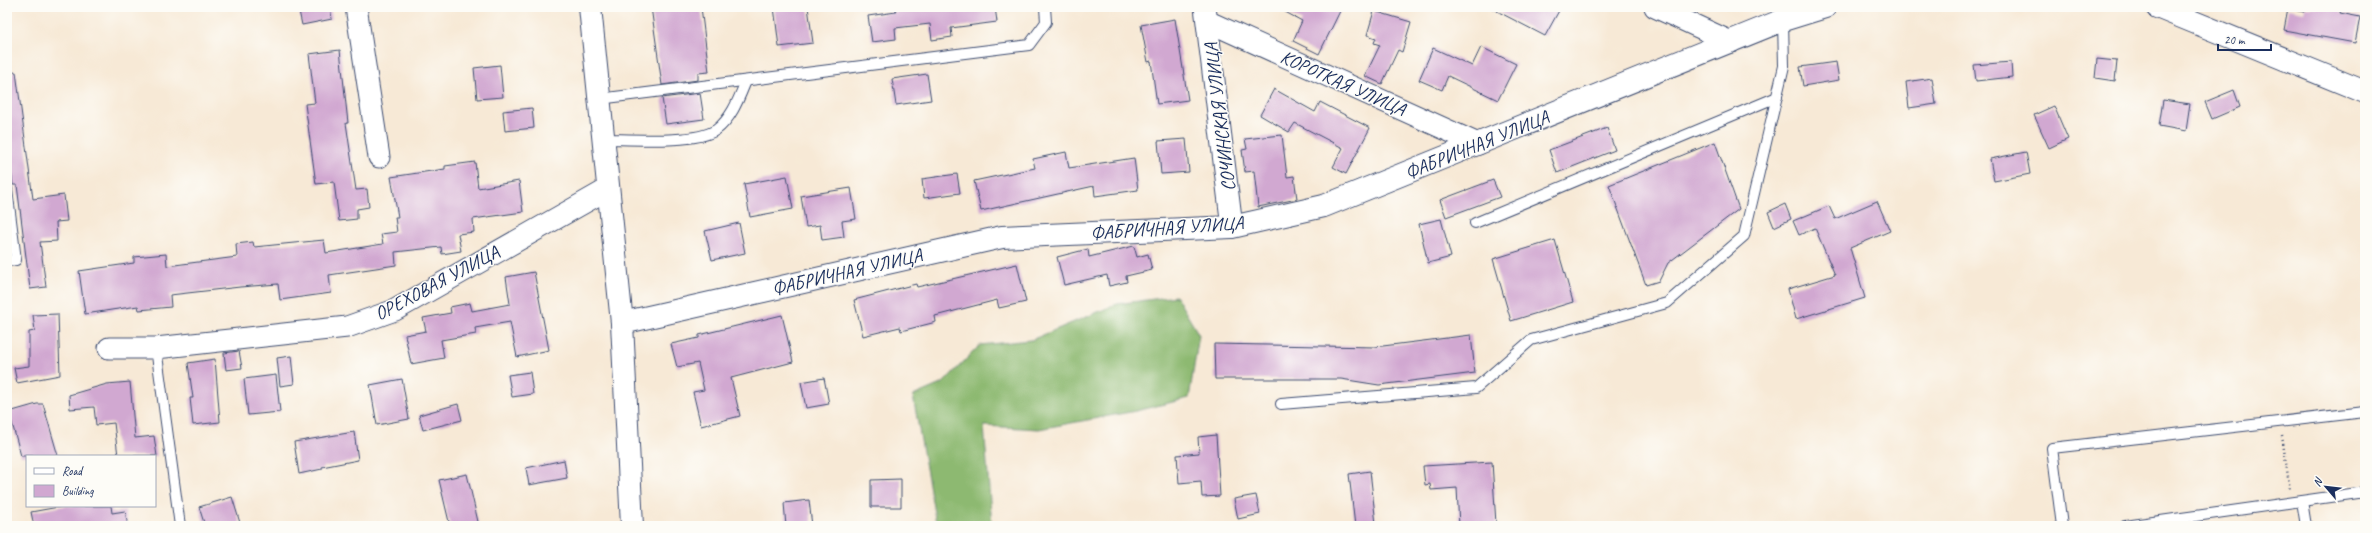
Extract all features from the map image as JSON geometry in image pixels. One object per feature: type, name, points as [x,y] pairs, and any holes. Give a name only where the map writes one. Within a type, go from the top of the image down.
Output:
[{"type":"street","points":[[356,7],[379,157]]},
{"type":"street","points":[[590,7],[622,323],[632,526]]},
{"type":"street","points":[[1655,7],[1731,42]]},
{"type":"street","name":"ФАБРИЧНАЯ УЛИЦА","points":[[622,323],[1002,237],[1232,227],[1324,206],[1731,42],[1782,13],[1825,7]]},
{"type":"street","points":[[2157,7],[2365,92]]},
{"type":"street","name":"КОРОТКАЯ УЛИЦА","points":[[1207,14],[1478,144]]},
{"type":"street","name":"СОЧИНСКАЯ УЛИЦА","points":[[1207,14],[1232,227]]},
{"type":"street","name":"ОРЕХОВАЯ УЛИЦА","points":[[109,348],[156,348],[347,327],[395,310],[608,189]]},
{"type":"lane","points":[[599,99],[1029,45],[1046,22],[1045,7]]},
{"type":"lane","points":[[1281,404],[1476,388],[1531,340],[1667,303],[1744,236],[1784,66],[1782,13]]},
{"type":"lane","points":[[603,139],[666,139],[692,137],[715,130],[730,116],[746,81]]},
{"type":"lane","points":[[1475,223],[1777,96]]},
{"type":"lane","points":[[7,190],[16,260],[7,261]]},
{"type":"lane","points":[[156,348],[180,526]]},
{"type":"lane","points":[[2062,526],[2052,448],[2365,412]]},
{"type":"lane","points":[[2125,526],[2365,492]]},
{"type":"lane","points":[[2302,501],[2306,526]]},
{"type":"path","points":[[2280,422],[2292,502]]},
{"type":"green space","points":[[1176,296],[1199,335],[1189,398],[1136,411],[1039,429],[984,426],[992,526],[939,526],[935,518],[913,396],[943,383],[980,345],[1031,340],[1117,304]]},
{"type":"building","points":[[317,7],[330,7],[332,19],[302,25],[299,11]]},
{"type":"building","points":[[651,7],[701,7],[709,72],[698,73],[698,80],[662,85]]},
{"type":"building","points":[[774,7],[808,7],[813,43],[779,47]]},
{"type":"building","points":[[895,7],[995,7],[997,22],[951,28],[952,37],[932,40],[930,24],[895,28],[896,39],[872,42],[868,16],[896,12]]},
{"type":"building","points":[[1276,7],[1342,7],[1319,54],[1293,41],[1302,21]]},
{"type":"building","points":[[1489,7],[1561,7],[1545,36]]},
{"type":"building","points":[[2305,7],[2341,7],[2340,13],[2360,17],[2355,43],[2284,30],[2288,9],[2304,12]]},
{"type":"building","points":[[1374,11],[1411,22],[1402,52],[1398,50],[1382,84],[1365,76],[1380,45],[1374,43],[1376,38],[1367,35]]},
{"type":"building","points":[[1175,19],[1188,100],[1157,104],[1151,61],[1148,62],[1141,25]]},
{"type":"building","points":[[1481,47],[1516,64],[1498,100],[1448,76],[1442,90],[1419,80],[1433,48],[1472,66]]},
{"type":"building","points":[[340,50],[348,123],[346,123],[356,190],[367,189],[369,207],[357,209],[357,219],[339,221],[334,182],[316,184],[305,104],[315,103],[309,54]]},
{"type":"building","points":[[2097,59],[2117,61],[2115,81],[2095,78]]},
{"type":"building","points":[[1836,62],[1839,80],[1803,86],[1800,67]]},
{"type":"building","points":[[2011,62],[2012,77],[1976,81],[1974,65]]},
{"type":"building","points":[[500,65],[503,97],[477,99],[474,68]]},
{"type":"building","points":[[16,72],[33,199],[64,195],[67,221],[56,222],[57,241],[40,242],[46,287],[30,289],[17,185],[13,185],[7,141],[7,73]]},
{"type":"building","points":[[927,74],[931,100],[896,105],[892,79]]},
{"type":"building","points":[[1932,78],[1936,104],[1909,108],[1906,82]]},
{"type":"building","points":[[1274,89],[1315,112],[1320,102],[1370,128],[1346,174],[1333,167],[1343,148],[1295,123],[1289,132],[1260,115]]},
{"type":"building","points":[[2234,90],[2240,107],[2212,119],[2205,102]]},
{"type":"building","points":[[700,93],[704,119],[666,124],[662,98]]},
{"type":"building","points":[[2163,100],[2190,104],[2186,131],[2159,126]]},
{"type":"building","points":[[2054,106],[2068,139],[2049,148],[2034,115]]},
{"type":"building","points":[[532,108],[534,128],[505,131],[503,111]]},
{"type":"building","points":[[1607,128],[1615,150],[1557,173],[1549,150]]},
{"type":"building","points":[[1282,135],[1287,177],[1294,176],[1297,199],[1258,207],[1254,171],[1245,172],[1242,150],[1247,149],[1245,139]]},
{"type":"building","points":[[1186,139],[1189,172],[1161,174],[1158,141]]},
{"type":"building","points":[[1715,142],[1739,209],[1668,263],[1659,281],[1646,285],[1609,185]]},
{"type":"building","points":[[1066,152],[1069,168],[1134,158],[1138,190],[1095,196],[1094,186],[981,211],[974,181],[1035,168],[1033,159]]},
{"type":"building","points":[[2026,152],[2030,174],[1994,181],[1990,159]]},
{"type":"building","points":[[475,162],[478,188],[519,181],[523,212],[473,219],[474,232],[458,234],[461,251],[442,254],[441,247],[395,252],[396,265],[329,275],[331,293],[280,300],[278,284],[240,287],[170,295],[171,307],[139,310],[138,306],[85,314],[79,271],[134,263],[134,257],[166,254],[167,266],[237,257],[236,244],[253,242],[254,247],[324,240],[326,253],[383,244],[381,234],[397,232],[395,217],[398,217],[391,177],[445,169],[445,166]]},
{"type":"building","points":[[957,174],[960,193],[924,198],[922,179]]},
{"type":"building","points":[[787,176],[793,209],[750,217],[744,184]]},
{"type":"building","points":[[1493,180],[1500,197],[1446,217],[1440,200]]},
{"type":"building","points":[[851,188],[856,219],[842,221],[844,237],[822,240],[820,225],[806,227],[801,196]]},
{"type":"building","points":[[1877,201],[1890,231],[1850,248],[1865,298],[1796,319],[1788,289],[1835,275],[1815,228],[1799,235],[1793,221],[1829,206],[1835,219]]},
{"type":"building","points":[[1785,204],[1791,219],[1774,227],[1768,212]]},
{"type":"building","points":[[1441,219],[1451,257],[1428,263],[1419,224]]},
{"type":"building","points":[[739,223],[745,253],[712,260],[705,231]]},
{"type":"building","points":[[1555,240],[1573,302],[1511,321],[1493,259]]},
{"type":"building","points":[[1134,246],[1137,257],[1148,254],[1152,270],[1126,276],[1127,282],[1109,286],[1107,275],[1064,285],[1057,257],[1088,249],[1089,257]]},
{"type":"building","points":[[1017,264],[1026,302],[999,308],[997,300],[935,316],[936,322],[901,331],[900,327],[863,336],[854,300],[916,284],[917,287]]},
{"type":"building","points":[[534,272],[549,350],[517,357],[510,322],[475,328],[476,334],[441,340],[444,358],[411,364],[405,335],[426,331],[423,318],[451,313],[450,307],[470,303],[472,311],[510,304],[506,277]]},
{"type":"building","points":[[58,314],[60,375],[17,383],[14,368],[29,366],[29,332],[35,331],[33,315]]},
{"type":"building","points":[[782,315],[793,362],[731,378],[740,416],[701,426],[693,392],[704,390],[698,363],[677,367],[671,344],[699,338],[699,335]]},
{"type":"building","points":[[1471,335],[1475,373],[1379,385],[1341,379],[1215,379],[1214,344],[1375,347]]},
{"type":"building","points":[[239,351],[242,368],[226,370],[224,353]]},
{"type":"building","points":[[291,356],[294,384],[280,386],[277,358]]},
{"type":"building","points":[[215,359],[220,422],[193,425],[190,398],[193,398],[188,363]]},
{"type":"building","points":[[530,372],[533,394],[512,397],[508,375]]},
{"type":"building","points":[[276,375],[280,412],[248,415],[244,379]]},
{"type":"building","points":[[824,378],[829,404],[806,408],[801,382]]},
{"type":"building","points":[[402,379],[409,419],[377,425],[370,385]]},
{"type":"building","points":[[130,382],[135,438],[154,436],[157,456],[118,455],[114,423],[96,425],[94,407],[70,409],[69,395],[107,384]]},
{"type":"building","points":[[37,404],[43,404],[58,455],[21,456],[9,412]]},
{"type":"building","points":[[458,404],[462,420],[423,430],[419,415]]},
{"type":"building","points":[[354,432],[358,460],[322,467],[322,469],[299,474],[294,442]]},
{"type":"building","points":[[1216,435],[1220,496],[1202,497],[1201,481],[1179,483],[1177,455],[1199,453],[1198,437]]},
{"type":"building","points":[[564,460],[567,478],[529,485],[526,468]]},
{"type":"building","points":[[1492,462],[1496,524],[1459,526],[1457,488],[1431,490],[1430,484],[1425,485],[1423,466]]},
{"type":"building","points":[[1370,471],[1376,524],[1355,526],[1349,474]]},
{"type":"building","points":[[467,474],[479,526],[450,526],[439,480]]},
{"type":"building","points":[[901,479],[901,507],[871,507],[871,480]]},
{"type":"building","points":[[1256,495],[1260,514],[1238,519],[1234,499]]},
{"type":"building","points":[[232,497],[241,526],[205,526],[199,507]]},
{"type":"building","points":[[809,500],[812,526],[786,526],[784,503]]},
{"type":"building","points":[[58,507],[111,507],[112,513],[125,511],[128,526],[34,526],[31,512]]}]
